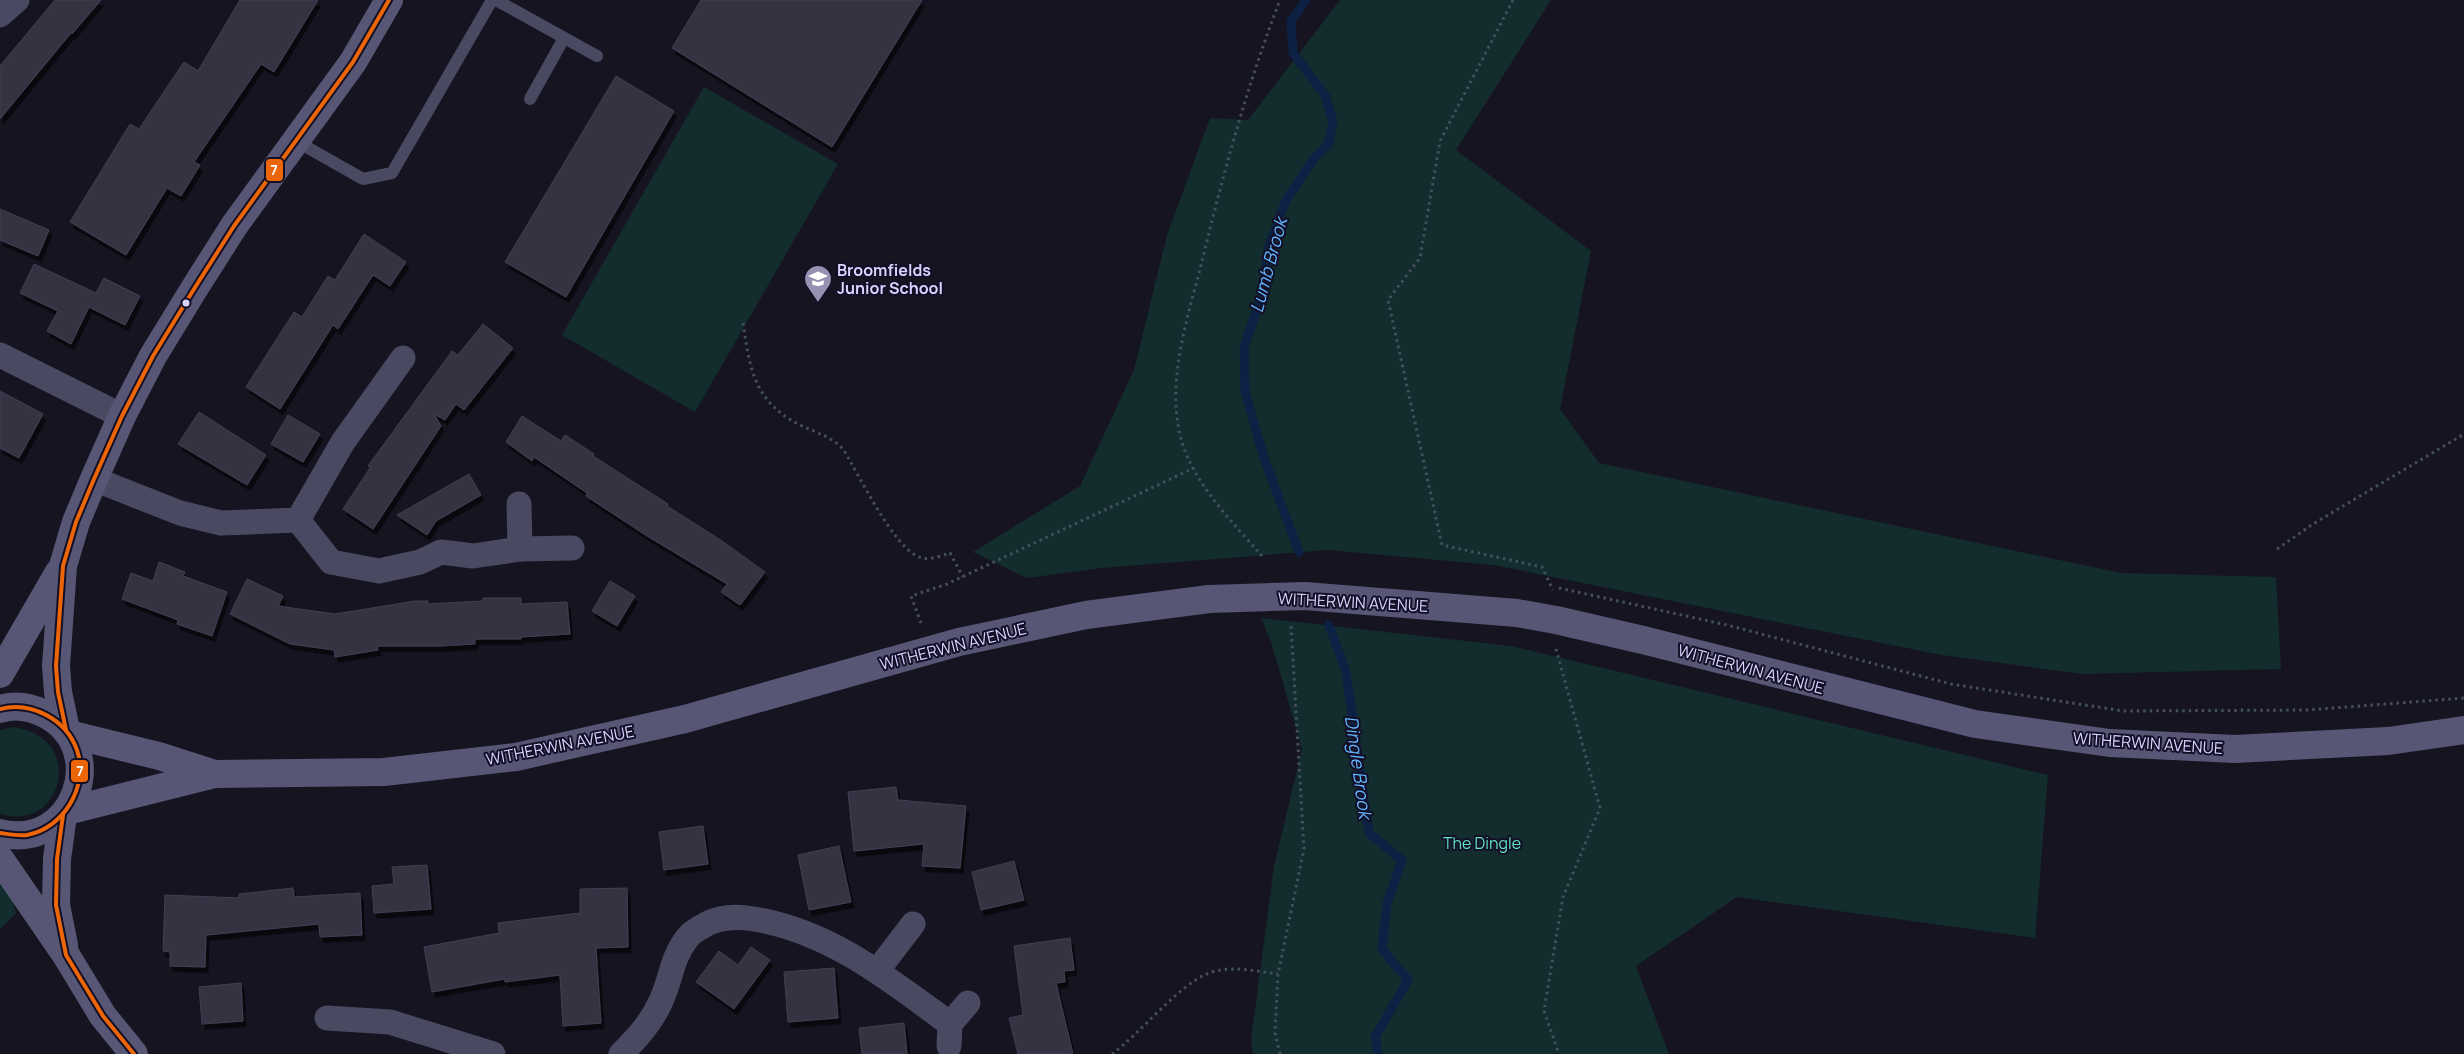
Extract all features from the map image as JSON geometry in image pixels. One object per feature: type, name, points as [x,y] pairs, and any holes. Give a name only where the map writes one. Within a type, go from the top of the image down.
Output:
[{"type":"street","points":[[0,15],[17,0]]},
{"type":"street","points":[[66,955],[56,905],[57,860],[65,813],[75,796],[80,779],[80,762],[75,745],[68,732],[58,692],[56,666],[63,566],[76,522],[122,416],[153,356],[234,226],[353,62],[390,0]]},
{"type":"street","points":[[0,355],[122,416]]},
{"type":"street","points":[[298,520],[343,442],[402,358]]},
{"type":"street","points":[[94,479],[180,513],[221,523],[298,520]]},
{"type":"street","points":[[519,504],[520,549]]},
{"type":"street","points":[[298,520],[331,562],[379,571],[420,562],[441,552],[473,556],[520,549],[572,548]]},
{"type":"street","points":[[0,674],[63,566]]},
{"type":"street","name":"WITHERWIN AVENUE","points":[[65,813],[215,774],[384,772],[516,757],[685,719],[959,642],[1086,615],[1209,599],[1305,596],[1517,613],[1556,620],[1975,724],[2110,743],[2236,749],[2388,741],[2464,730]]},
{"type":"street","points":[[0,709],[22,706],[38,710],[53,718],[68,732]]},
{"type":"street","name":"WITHERWIN AVENUE","points":[[68,732],[159,756],[215,774]]},
{"type":"street","points":[[0,833],[20,835],[38,831],[65,813]]},
{"type":"street","points":[[0,859],[66,955],[103,1016],[134,1054]]},
{"type":"street","points":[[621,1054],[644,1031],[657,1009],[674,957],[689,935],[713,919],[738,917],[767,921],[795,929],[834,946],[877,970],[949,1035],[968,1003]]},
{"type":"street","points":[[877,970],[913,924]]},
{"type":"street","points":[[327,1018],[390,1022],[493,1054]]},
{"type":"lane","points":[[296,141],[362,179],[392,173],[494,0],[597,56]]},
{"type":"lane","points":[[530,99],[564,38]]},
{"type":"path","points":[[1262,556],[1219,508],[1194,468],[1182,440],[1177,406],[1178,364],[1231,142],[1280,0]]},
{"type":"path","points":[[1513,0],[1440,140],[1420,258],[1388,300],[1442,545],[1542,567],[1553,588],[1556,620],[1556,654],[1600,808],[1563,898],[1544,1011],[1559,1054]]},
{"type":"path","points":[[743,323],[749,365],[754,382],[764,396],[786,417],[836,441],[844,449],[900,544],[918,557],[931,559],[950,553],[963,576]]},
{"type":"path","points":[[2277,549],[2313,524],[2464,434]]},
{"type":"path","points":[[922,627],[911,596],[963,576],[1194,468]]},
{"type":"path","points":[[1543,587],[1571,589],[1727,625],[1951,684],[2123,711],[2307,710],[2464,698]]},
{"type":"path","points":[[1280,1054],[1275,1033],[1278,974],[1304,849],[1291,626]]},
{"type":"path","points":[[1112,1054],[1187,986],[1209,972],[1236,969],[1278,974]]},
{"type":"green space","points":[[1340,0],[1551,0],[1456,150],[1591,251],[1560,409],[1599,463],[2121,573],[2276,577],[2281,669],[2081,674],[1942,655],[1493,565],[1328,550],[1102,568],[1027,578],[973,552],[1080,486],[1134,370],[1167,235],[1210,118],[1248,120]]},
{"type":"green space","points":[[704,87],[838,164],[695,412],[562,335]]},
{"type":"green space","name":"The Dingle","points":[[1261,618],[1511,646],[2048,775],[2035,938],[1737,897],[1636,966],[1669,1054],[1253,1054],[1251,1040],[1274,866],[1302,749],[1271,642]]},
{"type":"green space","points":[[12,727],[36,734],[51,747],[58,763],[58,781],[52,797],[39,810],[22,816],[0,814],[0,730]]},
{"type":"green space","points":[[0,875],[7,883],[16,913],[0,929]]},
{"type":"building","points":[[55,0],[101,0],[71,33],[0,119],[0,66]]},
{"type":"building","points":[[240,0],[318,0],[274,72],[261,64],[194,162],[200,165],[181,196],[167,188],[126,255],[70,222],[130,124],[139,129],[184,62],[198,71]]},
{"type":"building","points":[[701,0],[922,0],[832,147],[672,48]]},
{"type":"building","points":[[616,76],[674,111],[566,297],[505,262]]},
{"type":"building","points":[[0,209],[49,230],[38,256],[0,240]]},
{"type":"building","points":[[364,234],[406,262],[390,286],[373,275],[338,329],[333,325],[280,409],[246,387],[294,312],[302,317],[328,276],[335,280]]},
{"type":"building","points":[[34,264],[96,293],[104,278],[140,296],[125,325],[89,307],[71,344],[47,331],[58,311],[20,293]]},
{"type":"building","points":[[483,324],[513,348],[464,410],[456,404],[445,420],[434,414],[441,426],[373,529],[343,509],[370,468],[368,466],[452,351],[458,355]]},
{"type":"building","points":[[0,391],[43,414],[19,458],[0,448]]},
{"type":"building","points":[[199,412],[266,455],[247,485],[178,444]]},
{"type":"building","points":[[288,415],[320,434],[303,462],[271,444]]},
{"type":"building","points":[[522,416],[561,441],[565,435],[594,454],[593,456],[668,504],[667,506],[722,541],[765,572],[740,605],[721,592],[727,584],[647,536],[586,496],[587,493],[534,457],[532,461],[506,442]]},
{"type":"building","points":[[469,474],[481,495],[436,521],[427,535],[397,515]]},
{"type":"building","points":[[159,562],[185,572],[183,576],[227,592],[212,636],[177,624],[178,620],[122,599],[131,573],[153,581]]},
{"type":"building","points":[[247,579],[283,596],[278,606],[335,614],[415,601],[428,601],[428,604],[483,601],[483,598],[521,598],[521,604],[567,602],[570,634],[521,637],[521,639],[475,639],[475,644],[377,646],[378,650],[335,657],[334,650],[290,644],[230,614]]},
{"type":"building","points":[[610,581],[635,596],[617,626],[592,611]]},
{"type":"building","points":[[896,787],[898,800],[966,806],[960,868],[922,866],[924,844],[854,851],[848,792]]},
{"type":"building","points":[[703,826],[708,864],[664,870],[659,832]]},
{"type":"building","points":[[839,846],[851,902],[809,910],[798,855]]},
{"type":"building","points":[[1014,861],[1024,900],[981,910],[972,872]]},
{"type":"building","points":[[427,865],[431,909],[374,913],[372,886],[394,884],[392,867]]},
{"type":"building","points":[[293,888],[294,897],[360,893],[362,935],[320,937],[319,924],[206,935],[205,967],[170,966],[170,952],[163,951],[165,895],[239,898],[239,894]]},
{"type":"building","points":[[627,888],[628,947],[596,948],[601,1023],[563,1026],[560,975],[505,982],[505,979],[432,992],[424,947],[499,933],[498,923],[580,913],[580,889]]},
{"type":"building","points":[[1070,938],[1074,970],[1064,971],[1065,982],[1056,983],[1073,1054],[1018,1054],[1009,1018],[1023,1015],[1014,946]]},
{"type":"building","points":[[751,947],[770,960],[734,1009],[696,982],[719,951],[738,965]]},
{"type":"building","points":[[834,968],[838,1018],[788,1022],[784,972]]},
{"type":"building","points":[[241,983],[243,1021],[202,1024],[199,987]]},
{"type":"building","points":[[904,1023],[907,1054],[862,1054],[859,1028]]},
{"type":"waterway","name":"Lumb Brook","points":[[1299,552],[1265,461],[1245,392],[1244,347],[1262,295],[1269,246],[1286,200],[1314,158],[1328,145],[1333,122],[1325,95],[1293,53],[1291,21],[1306,0]]},
{"type":"waterway","name":"Dingle Brook","points":[[1329,625],[1346,672],[1369,833],[1402,860],[1387,904],[1382,949],[1408,980],[1375,1037],[1378,1054]]},
{"type":"transit line","name":"7","points":[[66,730],[58,692],[56,666],[63,566],[76,522],[94,479],[122,416],[153,356],[194,289],[234,226],[353,62],[389,0]]},
{"type":"transit line","name":"7","points":[[0,709],[12,707],[35,710],[56,721],[72,739],[80,764],[76,791],[62,815],[52,824],[40,831],[27,835],[0,833]]},
{"type":"transit line","name":"7","points":[[63,815],[57,859],[56,905],[66,955],[103,1016],[134,1054]]},
{"type":"place","name":"Broomfields Junior School","points":[[818,303]]}]
